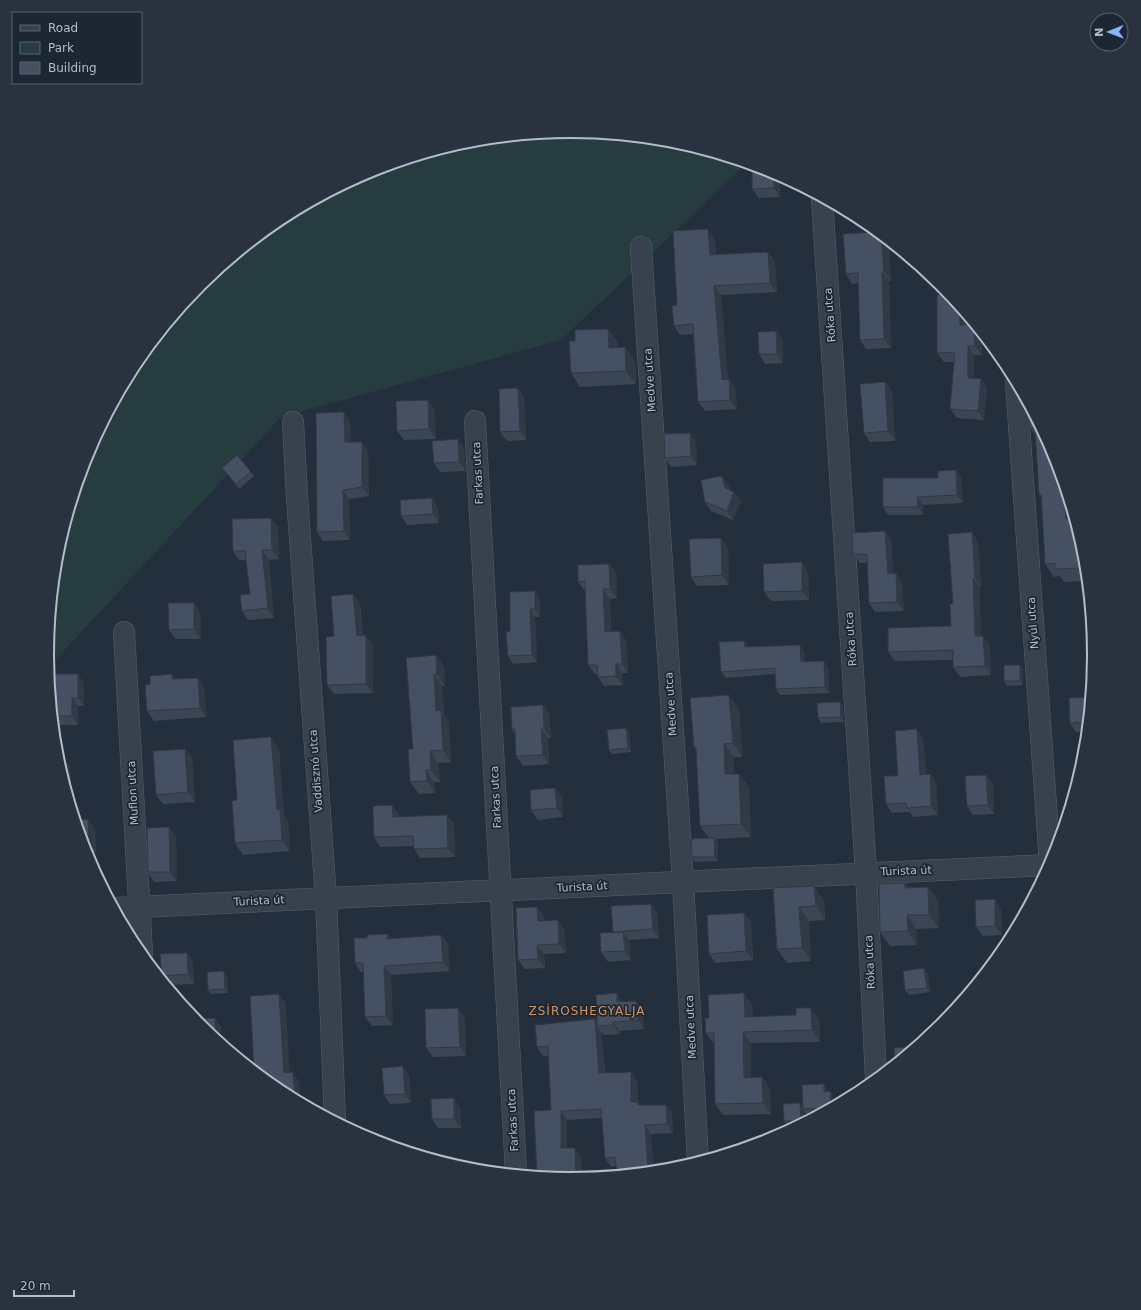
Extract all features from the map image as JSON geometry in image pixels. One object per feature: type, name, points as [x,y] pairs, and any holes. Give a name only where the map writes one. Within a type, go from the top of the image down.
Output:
[{"type":"street","name":"Róka utca","points":[[822,204],[866,872],[876,1071]]},
{"type":"street","name":"Medve utca","points":[[641,247],[683,882],[698,1156]]},
{"type":"street","name":"Nyúl utca","points":[[1017,395],[1049,850]]},
{"type":"street","name":"Farkas utca","points":[[475,421],[502,891],[516,1168]]},
{"type":"street","name":"Vaddisznó utca","points":[[293,422],[297,505],[326,898],[335,1114]]},
{"type":"street","name":"Muflon utca","points":[[124,632],[142,943]]},
{"type":"street","name":"Turista út","points":[[120,908],[1043,864]]},
{"type":"green space","points":[[570,138],[604,140],[671,148],[704,156],[742,168],[561,340],[281,417],[54,661],[55,621],[58,588],[64,554],[81,489],[93,457],[107,427],[141,368],[182,314],[205,290],[256,245],[312,208],[342,192],[404,166],[470,148],[503,143]]},
{"type":"building","points":[[752,172],[774,181],[774,188],[752,189]]},
{"type":"building","points":[[708,229],[710,255],[768,252],[770,283],[714,286],[722,380],[729,379],[730,400],[698,402],[693,324],[674,326],[672,306],[677,305],[673,231]]},
{"type":"building","points":[[867,233],[882,243],[884,271],[882,272],[884,339],[860,340],[858,273],[846,274],[843,234]]},
{"type":"building","points":[[937,295],[940,295],[960,315],[960,325],[967,324],[974,334],[975,346],[968,346],[968,378],[981,379],[978,411],[950,409],[955,352],[937,353]]},
{"type":"building","points":[[608,329],[609,348],[625,347],[626,371],[571,373],[569,341],[575,341],[575,330]]},
{"type":"building","points":[[776,331],[777,354],[759,354],[758,332]]},
{"type":"building","points":[[885,382],[888,431],[864,433],[860,384]]},
{"type":"building","points":[[518,388],[520,431],[500,432],[499,389]]},
{"type":"building","points":[[428,400],[429,429],[397,431],[396,401]]},
{"type":"building","points":[[344,412],[345,442],[362,442],[362,487],[343,490],[344,531],[317,532],[316,413]]},
{"type":"building","points":[[1030,420],[1034,428],[1030,428]]},
{"type":"building","points":[[1035,429],[1048,457],[1060,489],[1065,508],[1066,519],[1068,519],[1069,521],[1079,568],[1055,569],[1055,563],[1045,564],[1041,494],[1039,494]]},
{"type":"building","points":[[690,433],[691,456],[665,458],[664,434]]},
{"type":"building","points":[[458,439],[459,462],[434,463],[432,441]]},
{"type":"building","points":[[237,455],[251,472],[236,484],[222,468]]},
{"type":"building","points":[[956,470],[957,495],[917,497],[918,507],[883,507],[883,478],[938,478],[938,471]]},
{"type":"building","points":[[722,476],[725,488],[734,492],[727,511],[705,502],[701,480]]},
{"type":"building","points":[[432,498],[433,514],[401,516],[400,500]]},
{"type":"building","points":[[271,518],[272,550],[262,550],[268,608],[242,611],[240,595],[250,594],[245,551],[233,551],[232,519]]},
{"type":"building","points":[[885,531],[888,574],[896,573],[897,602],[869,603],[867,554],[853,554],[852,533]]},
{"type":"building","points":[[972,532],[975,578],[973,578],[975,636],[983,636],[985,666],[953,667],[953,650],[888,652],[888,628],[951,626],[950,604],[953,604],[948,534]]},
{"type":"building","points":[[721,538],[722,575],[691,577],[689,539]]},
{"type":"building","points":[[802,562],[802,591],[764,592],[763,564]]},
{"type":"building","points":[[609,564],[610,589],[603,589],[605,632],[620,631],[622,664],[616,664],[616,676],[598,677],[597,665],[588,665],[585,581],[578,582],[578,565]]},
{"type":"building","points":[[535,591],[535,609],[530,609],[532,655],[508,656],[506,632],[510,631],[510,592]]},
{"type":"building","points":[[353,594],[357,636],[366,635],[366,684],[327,685],[326,637],[334,636],[331,596]]},
{"type":"building","points":[[168,603],[194,603],[194,629],[169,630]]},
{"type":"building","points":[[744,641],[745,647],[800,645],[801,662],[824,661],[825,687],[776,689],[775,668],[721,672],[719,642]]},
{"type":"building","points":[[436,655],[437,674],[434,674],[436,711],[441,710],[443,750],[430,751],[431,770],[426,770],[427,781],[410,782],[408,749],[413,749],[406,658]]},
{"type":"building","points":[[1004,665],[1020,665],[1020,681],[1004,681]]},
{"type":"building","points":[[55,674],[78,674],[78,698],[72,698],[72,716],[57,716]]},
{"type":"building","points":[[172,674],[172,679],[198,678],[200,708],[147,711],[145,685],[150,684],[150,676]]},
{"type":"building","points":[[729,695],[733,743],[724,744],[725,774],[739,774],[741,824],[700,826],[696,747],[694,747],[690,698]]},
{"type":"building","points":[[1085,697],[1083,722],[1070,723],[1069,698]]},
{"type":"building","points":[[840,702],[841,717],[818,718],[817,703]]},
{"type":"building","points":[[543,705],[544,729],[541,729],[543,755],[516,756],[515,729],[512,730],[511,707]]},
{"type":"building","points":[[626,728],[628,748],[609,750],[607,730]]},
{"type":"building","points":[[917,729],[920,775],[930,774],[931,806],[907,808],[906,803],[886,804],[884,776],[898,776],[895,731]]},
{"type":"building","points":[[271,737],[277,810],[280,809],[282,840],[235,843],[232,801],[237,800],[233,740]]},
{"type":"building","points":[[185,749],[188,792],[156,795],[153,751]]},
{"type":"building","points":[[986,775],[988,805],[967,806],[965,776]]},
{"type":"building","points":[[555,788],[557,808],[531,810],[530,790]]},
{"type":"building","points":[[392,805],[393,817],[447,815],[448,848],[414,849],[413,836],[374,837],[373,806]]},
{"type":"building","points":[[88,819],[89,842],[81,820]]},
{"type":"building","points":[[169,827],[170,872],[148,872],[147,828]]},
{"type":"building","points":[[714,838],[715,857],[692,857],[691,839]]},
{"type":"building","points":[[905,883],[905,888],[928,887],[929,915],[907,915],[908,931],[880,932],[879,884]]},
{"type":"building","points":[[814,886],[816,906],[799,907],[802,948],[777,949],[773,888]]},
{"type":"building","points":[[995,899],[995,926],[976,927],[975,900]]},
{"type":"building","points":[[651,904],[653,929],[613,932],[611,906]]},
{"type":"building","points":[[537,907],[538,921],[558,920],[559,944],[537,945],[538,959],[518,960],[516,908]]},
{"type":"building","points":[[744,913],[746,951],[709,954],[707,915]]},
{"type":"building","points":[[623,932],[625,951],[601,952],[600,933]]},
{"type":"building","points":[[388,934],[387,939],[441,935],[443,962],[384,966],[386,1016],[365,1017],[363,963],[355,963],[354,938],[367,938],[367,935]]},
{"type":"building","points":[[187,953],[188,974],[166,976],[161,970],[160,954]]},
{"type":"building","points":[[924,968],[927,988],[905,990],[903,971]]},
{"type":"building","points":[[224,971],[225,989],[208,990],[207,972]]},
{"type":"building","points":[[617,993],[617,1002],[636,1001],[638,1020],[613,1022],[613,1025],[597,1026],[596,995]]},
{"type":"building","points":[[744,993],[745,1017],[796,1015],[796,1008],[811,1008],[812,1030],[743,1032],[744,1078],[762,1077],[763,1103],[715,1104],[714,1033],[706,1033],[705,1018],[709,1018],[708,995]]},
{"type":"building","points":[[279,994],[284,1073],[293,1072],[294,1091],[254,1063],[250,996]]},
{"type":"building","points":[[458,1008],[460,1047],[426,1048],[425,1009]]},
{"type":"building","points":[[215,1018],[216,1030],[205,1020],[204,1019]]},
{"type":"building","points":[[595,1019],[599,1073],[631,1072],[631,1102],[637,1102],[638,1105],[666,1105],[667,1124],[645,1125],[648,1166],[616,1169],[615,1157],[605,1158],[601,1109],[561,1111],[561,1148],[575,1148],[576,1172],[537,1170],[534,1111],[551,1110],[548,1046],[537,1047],[535,1025]]},
{"type":"building","points":[[906,1047],[895,1057],[894,1048]]},
{"type":"building","points":[[403,1066],[405,1094],[384,1095],[382,1068]]},
{"type":"building","points":[[824,1084],[824,1092],[830,1091],[831,1101],[817,1108],[803,1109],[802,1085]]},
{"type":"building","points":[[454,1098],[454,1119],[432,1119],[431,1099]]},
{"type":"building","points":[[800,1103],[801,1117],[792,1121],[784,1121],[783,1104]]},
{"type":"district","name":"ZSÍROSHEGYALJA","points":[[587,1011]]}]
